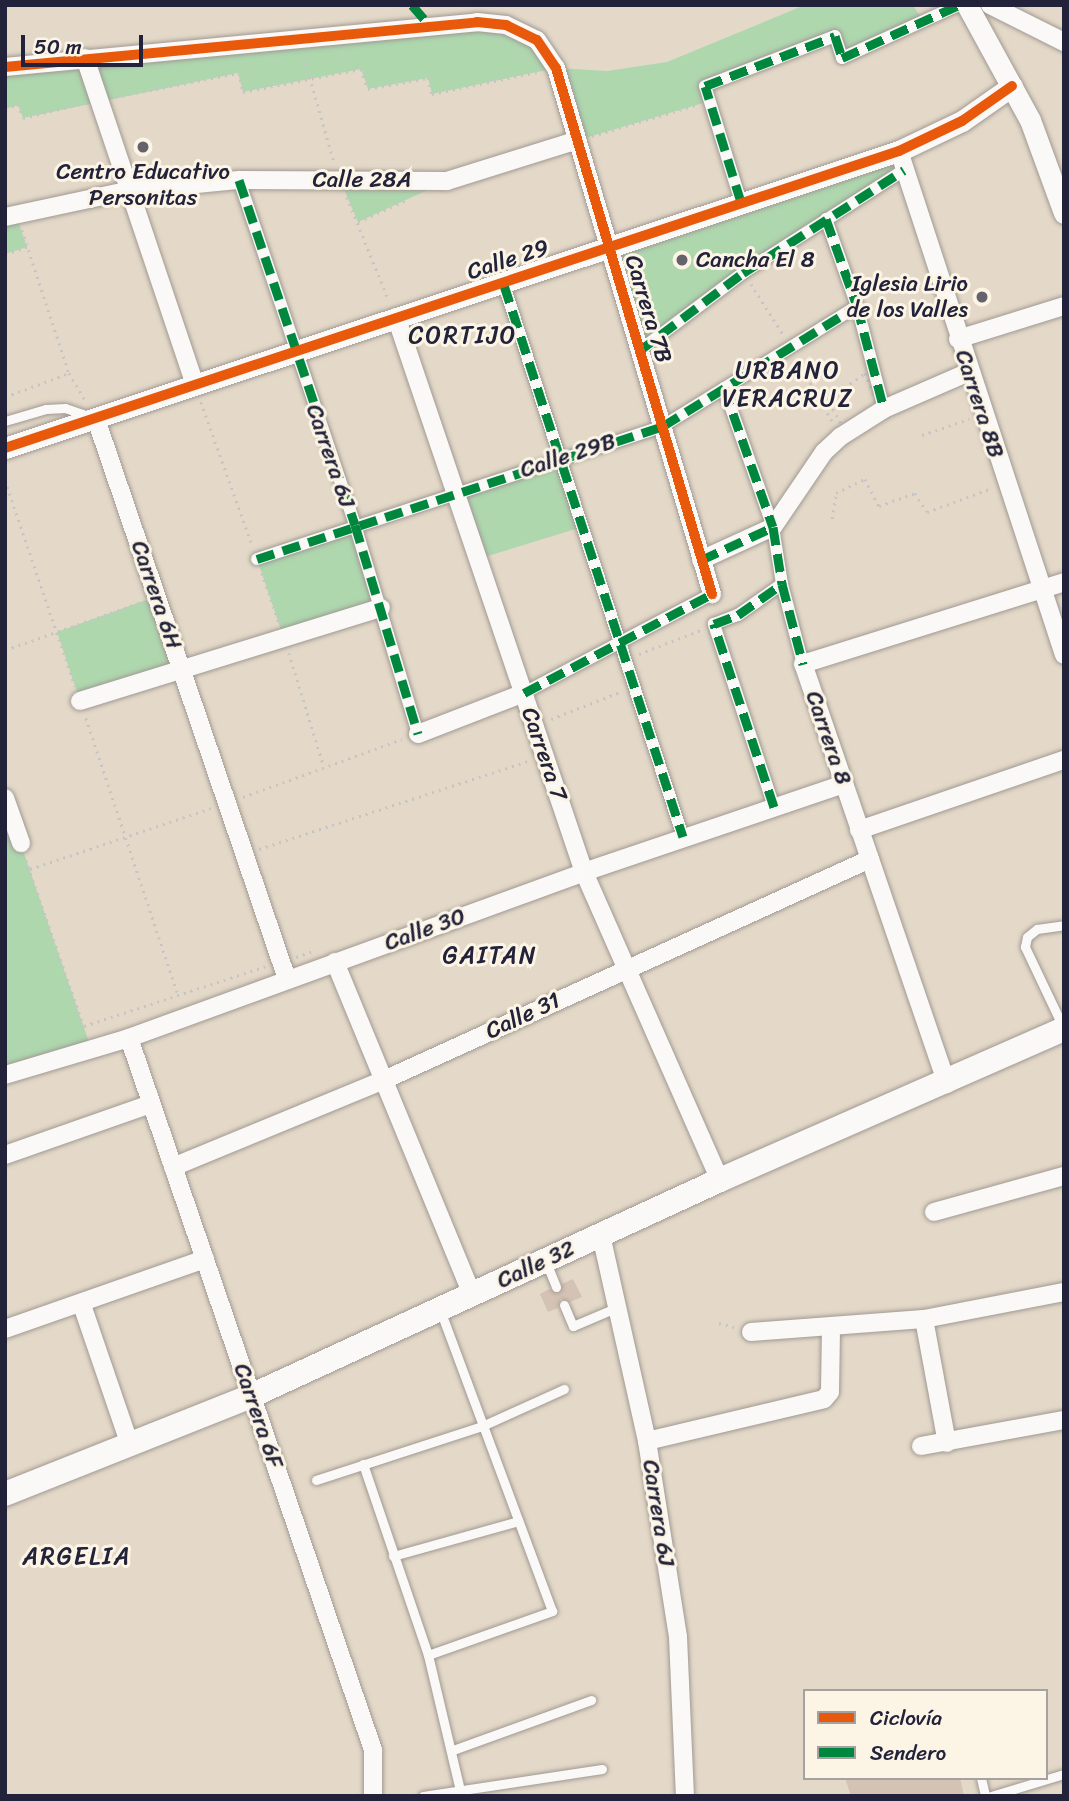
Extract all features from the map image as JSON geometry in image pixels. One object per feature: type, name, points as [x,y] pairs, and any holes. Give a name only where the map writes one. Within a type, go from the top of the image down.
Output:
[{"type":"main road","name":"Calle 32","points":[[6,1492],[251,1396],[720,1180],[947,1084],[1064,1029]]},
{"type":"street","points":[[741,202],[705,86],[835,36],[842,58],[959,5]]},
{"type":"street","points":[[967,5],[1030,120],[1064,214]]},
{"type":"street","points":[[990,5],[1064,42]]},
{"type":"street","name":"Carrera 7B","points":[[85,58],[477,22],[506,25],[537,40],[556,68],[607,249],[712,594]]},
{"type":"street","points":[[5,67],[85,58],[126,191],[194,382]]},
{"type":"street","name":"Calle 29","points":[[5,448],[96,419],[292,349],[504,285],[741,202],[901,160],[1012,86]]},
{"type":"street","name":"Calle 28A","points":[[11,216],[126,191],[239,180],[447,181],[575,141]]},
{"type":"street","points":[[639,351],[743,273],[826,219],[901,160]]},
{"type":"street","name":"Carrera 8B","points":[[901,160],[969,375],[1064,655]]},
{"type":"street","name":"Carrera 6J","points":[[239,180],[292,349],[355,525],[418,734]]},
{"type":"street","points":[[826,219],[857,306],[881,408]]},
{"type":"street","points":[[504,285],[563,457],[618,641],[683,837]]},
{"type":"street","name":"Calle 29B","points":[[257,559],[663,426],[857,306]]},
{"type":"street","points":[[958,339],[1064,306]]},
{"type":"street","name":"Carrera 7","points":[[396,317],[584,872],[720,1180]]},
{"type":"street","points":[[701,560],[773,527],[824,452],[881,408],[969,375]]},
{"type":"street","name":"Carrera 8","points":[[724,388],[773,527],[782,584],[803,664],[947,1084]]},
{"type":"street","name":"Carrera 6H","points":[[96,419],[288,979]]},
{"type":"street","points":[[803,664],[1064,582]]},
{"type":"street","points":[[774,807],[714,624],[738,615],[782,584]]},
{"type":"street","points":[[418,734],[525,697],[618,641],[712,594]]},
{"type":"street","points":[[80,701],[381,608]]},
{"type":"street","points":[[859,830],[1064,760]]},
{"type":"street","name":"Calle 30","points":[[5,1075],[129,1038],[584,872],[844,784]]},
{"type":"street","points":[[5,798],[21,843]]},
{"type":"street","name":"Calle 31","points":[[173,1167],[384,1080],[870,859]]},
{"type":"street","points":[[335,962],[472,1294]]},
{"type":"street","name":"Carrera 6F","points":[[129,1038],[373,1750],[373,1796]]},
{"type":"street","points":[[5,1155],[151,1104]]},
{"type":"street","points":[[934,1212],[1064,1176]]},
{"type":"street","name":"Carrera 6J","points":[[601,1235],[647,1441],[678,1637],[684,1796]]},
{"type":"street","points":[[5,1329],[82,1305],[205,1259]]},
{"type":"street","points":[[751,1332],[831,1329],[924,1319],[1064,1292]]},
{"type":"street","points":[[82,1305],[129,1442]]},
{"type":"street","points":[[924,1319],[947,1443]]},
{"type":"street","points":[[647,1441],[824,1399],[830,1392],[831,1329]]},
{"type":"street","points":[[921,1446],[1064,1420]]},
{"type":"lane","points":[[5,421],[56,409],[96,419]]},
{"type":"lane","points":[[1064,925],[1037,929],[1027,937],[1025,947],[1064,1029]]},
{"type":"lane","points":[[545,1260],[556,1287]]},
{"type":"lane","points":[[564,1305],[573,1326],[618,1307]]},
{"type":"lane","points":[[428,1655],[552,1611],[440,1310]]},
{"type":"lane","points":[[316,1479],[482,1426],[564,1389]]},
{"type":"lane","points":[[363,1464],[428,1655],[453,1750],[460,1790]]},
{"type":"lane","points":[[393,1556],[518,1521]]},
{"type":"lane","points":[[453,1750],[591,1700]]},
{"type":"lane","points":[[423,1796],[602,1769]]},
{"type":"lane","points":[[991,1796],[1042,1780]]},
{"type":"path","points":[[5,109],[18,104],[23,118],[99,100],[239,73],[243,92],[361,69],[368,89],[428,78],[432,94],[556,68]]},
{"type":"path","points":[[575,141],[709,102]]},
{"type":"path","points":[[358,222],[414,197]]},
{"type":"path","points":[[11,216],[27,247],[69,373],[96,419]]},
{"type":"path","points":[[5,254],[27,247]]},
{"type":"path","points":[[5,397],[69,373]]},
{"type":"path","points":[[865,373],[881,408],[844,429],[827,400],[865,373]]},
{"type":"path","points":[[922,435],[981,411]]},
{"type":"path","points":[[832,519],[836,493],[865,479],[879,506],[915,493],[927,512],[1005,483]]},
{"type":"path","points":[[5,480],[178,994]]},
{"type":"path","points":[[5,650],[157,596]]},
{"type":"path","points":[[624,659],[714,624]]},
{"type":"path","points":[[534,722],[633,687]]},
{"type":"path","points":[[245,854],[545,756]]},
{"type":"path","points":[[21,843],[91,1048]]},
{"type":"green space","points":[[805,5],[913,5],[923,21],[842,58],[835,37],[705,86],[710,101],[575,141],[556,68],[607,71],[667,62]]},
{"type":"green space","points":[[506,25],[556,68],[432,94],[428,78],[368,89],[361,69],[243,92],[238,73],[23,118],[18,105],[5,109],[5,67]]},
{"type":"green space","points":[[899,151],[904,170],[639,351],[607,249]]},
{"type":"green space","points":[[340,180],[447,181],[358,222]]},
{"type":"green space","points":[[16,215],[27,247],[5,254],[5,217]]},
{"type":"green space","points":[[563,457],[582,527],[478,559],[456,494]]},
{"type":"green space","points":[[355,525],[381,608],[283,636],[257,559]]},
{"type":"green space","points":[[157,596],[182,670],[80,701],[57,632]]},
{"type":"green space","points":[[5,798],[91,1048],[5,1075]]},
{"type":"building","points":[[573,1279],[582,1297],[570,1302],[561,1299],[558,1308],[548,1312],[540,1294],[549,1289],[559,1293],[562,1284]]},
{"type":"building","points":[[846,1780],[960,1780],[964,1796],[851,1796]]},
{"type":"marked path","points":[[412,5],[431,27]]},
{"type":"marked path","points":[[741,202],[705,86],[835,36],[842,58],[959,5]]},
{"type":"marked path","points":[[639,351],[743,273],[904,170]]},
{"type":"marked path","points":[[239,180],[355,525],[418,734]]},
{"type":"marked path","points":[[826,219],[857,306],[884,409]]},
{"type":"marked path","points":[[504,285],[683,837]]},
{"type":"marked path","points":[[257,559],[663,426],[857,306]]},
{"type":"marked path","points":[[724,388],[773,527],[782,584],[803,664]]},
{"type":"marked path","points":[[701,560],[773,527]]},
{"type":"marked path","points":[[774,807],[714,624],[738,615],[782,584]]},
{"type":"marked path","points":[[524,693],[712,594],[711,590]]},
{"type":"cycle path","points":[[5,67],[477,22],[506,25],[537,40],[556,68],[712,594]]},
{"type":"cycle path","points":[[5,448],[899,151],[962,121],[1012,86]]},
{"type":"place","name":"Centro Educativo Personitas","points":[[143,147]]},
{"type":"place","name":"Cancha El 8","points":[[682,260]]},
{"type":"place","name":"Iglesia Lirio de los Valles","points":[[982,297]]},
{"type":"district","name":"CORTIJO","points":[[463,336]]},
{"type":"district","name":"URBANO VERACRUZ","points":[[788,385]]},
{"type":"district","name":"GAITAN","points":[[490,956]]},
{"type":"district","name":"ARGELIA","points":[[77,1557]]}]
